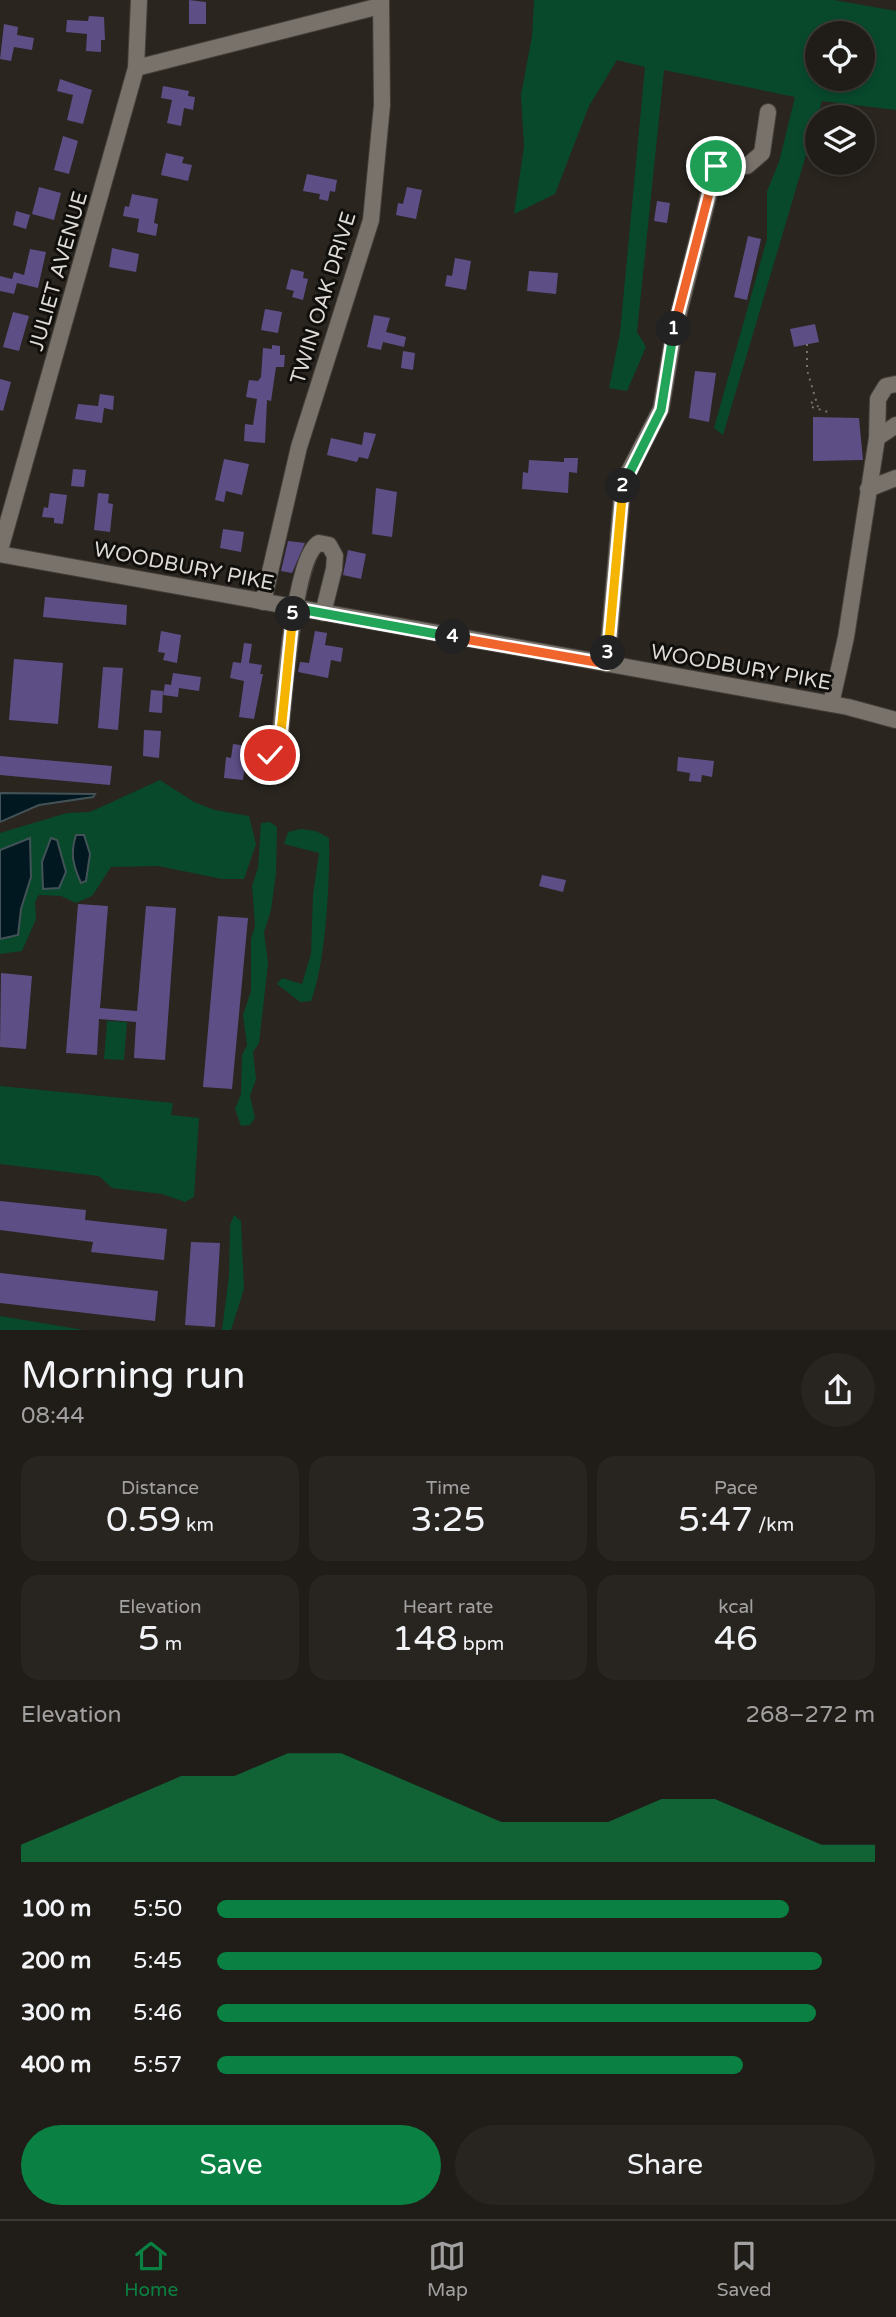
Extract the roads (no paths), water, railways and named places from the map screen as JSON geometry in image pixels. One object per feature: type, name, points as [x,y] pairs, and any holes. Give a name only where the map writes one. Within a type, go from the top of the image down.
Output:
[{"type":"street","name":"JULIET AVENUE","points":[[0,552],[136,68],[139,0]]},
{"type":"street","points":[[136,68],[381,3]]},
{"type":"street","name":"TWIN OAK DRIVE","points":[[263,602],[299,447],[371,220],[382,105],[381,3]]},
{"type":"street","points":[[607,664],[623,483],[661,410],[674,332],[716,166],[747,166],[762,153],[768,112]]},
{"type":"street","points":[[831,704],[846,637],[877,438],[878,399],[886,386],[896,384]]},
{"type":"street","points":[[877,438],[896,425]]},
{"type":"street","points":[[868,489],[896,478]]},
{"type":"street","points":[[259,753],[270,755],[279,752],[294,608],[310,551],[313,546],[324,543],[333,549],[335,556],[323,613]]},
{"type":"street","name":"WOODBURY PIKE","points":[[0,552],[294,608],[831,704],[896,720]]},
{"type":"water","points":[[0,793],[95,794],[93,797],[39,805],[0,822]]},
{"type":"water","points":[[76,835],[84,835],[90,854],[86,881],[81,883],[73,859]]},
{"type":"water","points":[[30,838],[31,877],[21,909],[18,935],[0,939],[0,850]]},
{"type":"water","points":[[51,838],[57,840],[66,872],[59,888],[43,889],[42,862]]}]
